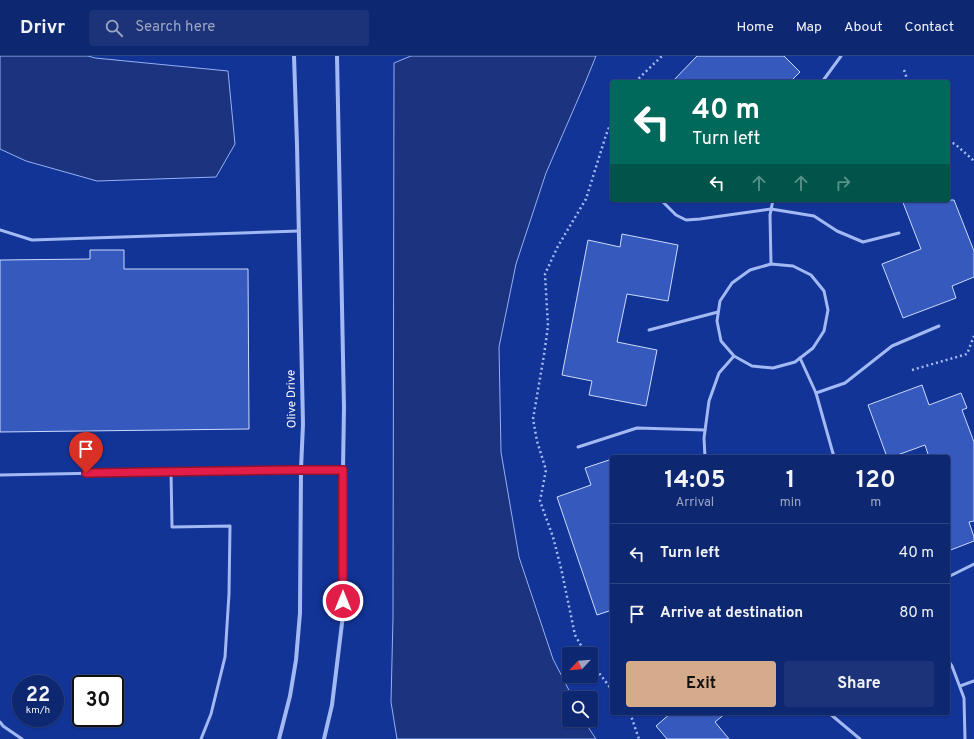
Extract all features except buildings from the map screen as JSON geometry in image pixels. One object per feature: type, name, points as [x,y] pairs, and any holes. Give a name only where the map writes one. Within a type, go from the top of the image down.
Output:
[{"type":"street","name":"Olive Drive","points":[[279,739],[290,696],[295,667],[300,613],[301,469],[303,424],[294,56]]},
{"type":"street","points":[[324,739],[332,705],[343,615],[344,399],[337,56]]},
{"type":"lane","points":[[823,80],[841,56]]},
{"type":"lane","points":[[663,202],[676,215],[686,220],[772,209],[814,216],[837,231],[863,242],[899,233]]},
{"type":"lane","points":[[771,264],[770,215],[773,202]]},
{"type":"lane","points":[[0,230],[32,240],[299,231]]},
{"type":"lane","points":[[771,264],[793,266],[811,275],[824,291],[828,310],[824,330],[813,348],[795,362],[773,368],[752,366],[734,356],[721,341],[716,321],[720,301],[732,283],[750,270],[771,264]]},
{"type":"lane","points":[[649,330],[718,312]]},
{"type":"lane","points":[[816,393],[845,384],[892,346],[939,326]]},
{"type":"lane","points":[[705,455],[704,438],[709,401],[719,373],[734,356]]},
{"type":"lane","points":[[800,358],[816,393],[833,455]]},
{"type":"lane","points":[[578,447],[637,428],[705,430]]},
{"type":"lane","points":[[0,475],[301,469],[343,470]]},
{"type":"lane","points":[[172,472],[172,527],[230,526],[226,657],[211,714],[201,739]]},
{"type":"lane","points":[[950,576],[974,564]]},
{"type":"lane","points":[[950,663],[964,698],[965,739]]},
{"type":"lane","points":[[960,686],[974,681]]},
{"type":"lane","points":[[830,715],[860,739]]},
{"type":"lane","points":[[0,722],[3,726],[22,739]]},
{"type":"path","points":[[637,80],[662,56]]},
{"type":"path","points":[[904,70],[907,80]]},
{"type":"path","points":[[582,647],[575,635],[553,537],[540,501],[546,470],[537,441],[533,419],[548,326],[545,274],[558,246],[586,199],[610,125]]},
{"type":"path","points":[[950,142],[955,144],[974,162]]},
{"type":"path","points":[[912,370],[967,354],[974,336]]},
{"type":"path","points":[[598,672],[610,687]]},
{"type":"path","points":[[631,715],[639,739]]},
{"type":"water","points":[[0,56],[88,56],[95,58],[228,71],[235,144],[216,177],[97,181],[26,161],[0,149]]},
{"type":"water","points":[[411,56],[596,56],[546,173],[516,264],[499,347],[501,452],[519,557],[553,659],[562,677],[562,683],[565,683],[569,691],[562,691],[562,727],[588,727],[596,739],[397,739],[391,702],[393,617],[394,63]]},
{"type":"route","points":[[86,473],[343,470],[343,601]]}]
